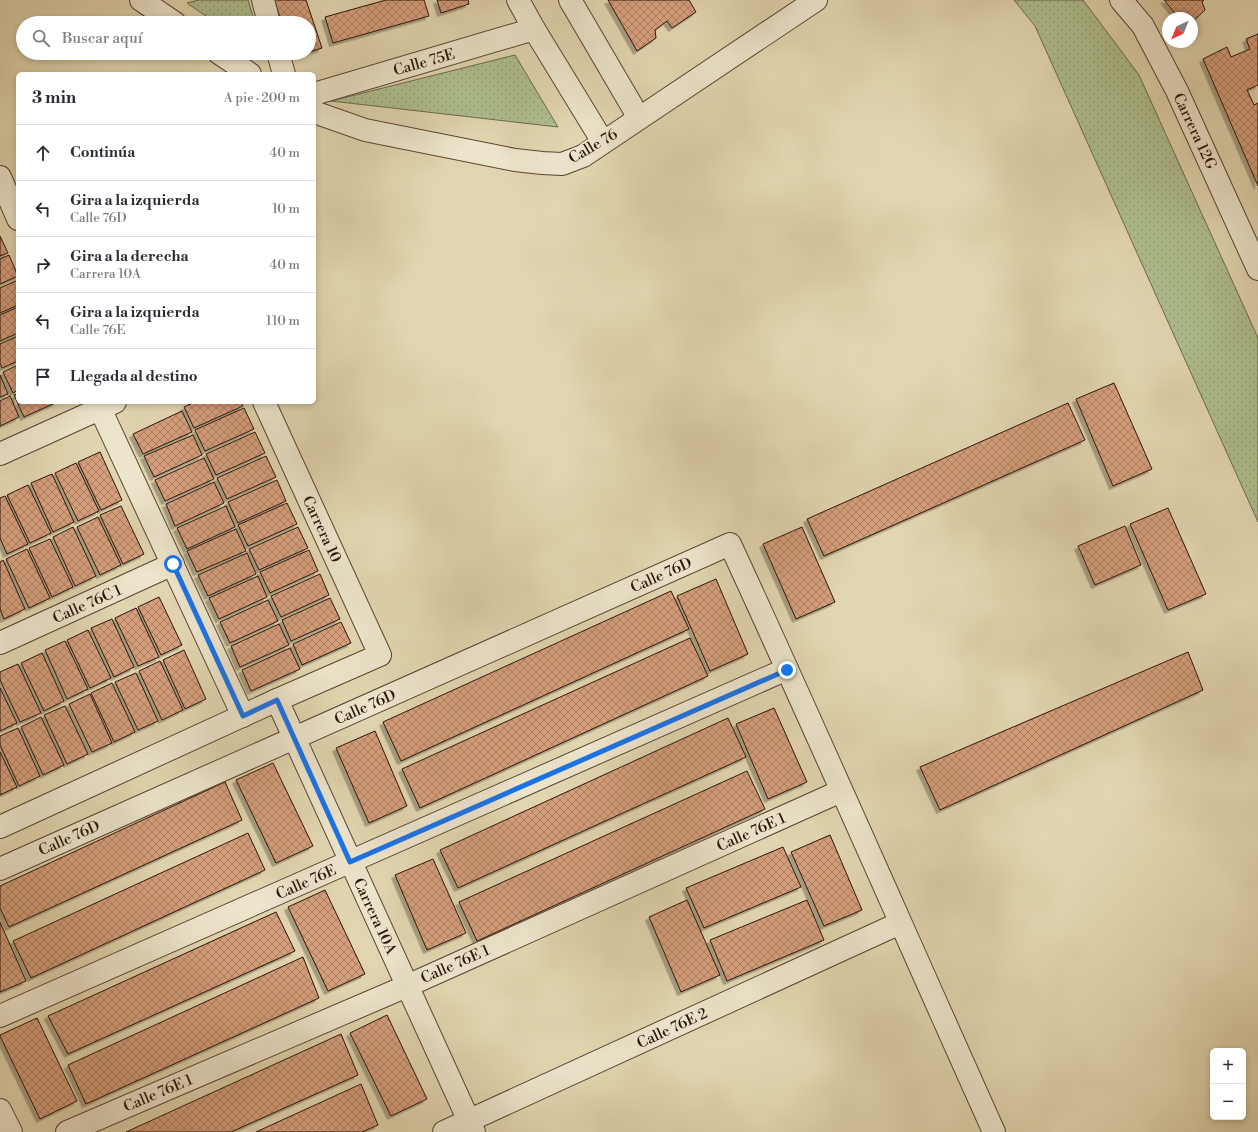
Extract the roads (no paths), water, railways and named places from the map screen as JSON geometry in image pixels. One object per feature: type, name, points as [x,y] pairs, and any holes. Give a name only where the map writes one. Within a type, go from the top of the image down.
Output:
[{"type":"street","points":[[141,0],[165,16]]},
{"type":"street","points":[[263,0],[268,16]]},
{"type":"street","points":[[518,0],[603,142]]},
{"type":"street","points":[[570,0],[639,118]]},
{"type":"street","name":"Calle 76","points":[[316,113],[365,130],[515,160],[535,163],[562,164],[583,156],[816,0]]},
{"type":"street","name":"Carrera 12G","points":[[1121,0],[1143,26],[1177,91],[1258,269]]},
{"type":"street","name":"Calle 75E","points":[[316,93],[534,29]]},
{"type":"street","points":[[229,60],[247,72]]},
{"type":"street","points":[[280,60],[283,72]]},
{"type":"street","points":[[0,177],[16,214]]},
{"type":"street","points":[[0,454],[104,404],[173,564],[243,716]]},
{"type":"street","name":"Carrera 10","points":[[265,404],[380,655],[277,700]]},
{"type":"street","name":"Calle 76D","points":[[0,869],[730,544],[787,670]]},
{"type":"street","name":"Calle 76C 1","points":[[0,643],[173,564]]},
{"type":"street","points":[[787,670],[994,1132]]},
{"type":"street","name":"Calle 76E","points":[[0,1016],[787,670]]},
{"type":"street","points":[[0,827],[277,700]]},
{"type":"street","name":"Carrera 10A","points":[[277,700],[472,1126]]},
{"type":"street","name":"Calle 76E 1","points":[[67,1132],[407,986],[841,792]]},
{"type":"street","name":"Calle 76E 2","points":[[444,1132],[472,1126],[900,923]]},
{"type":"street","points":[[0,1110],[10,1132]]}]
